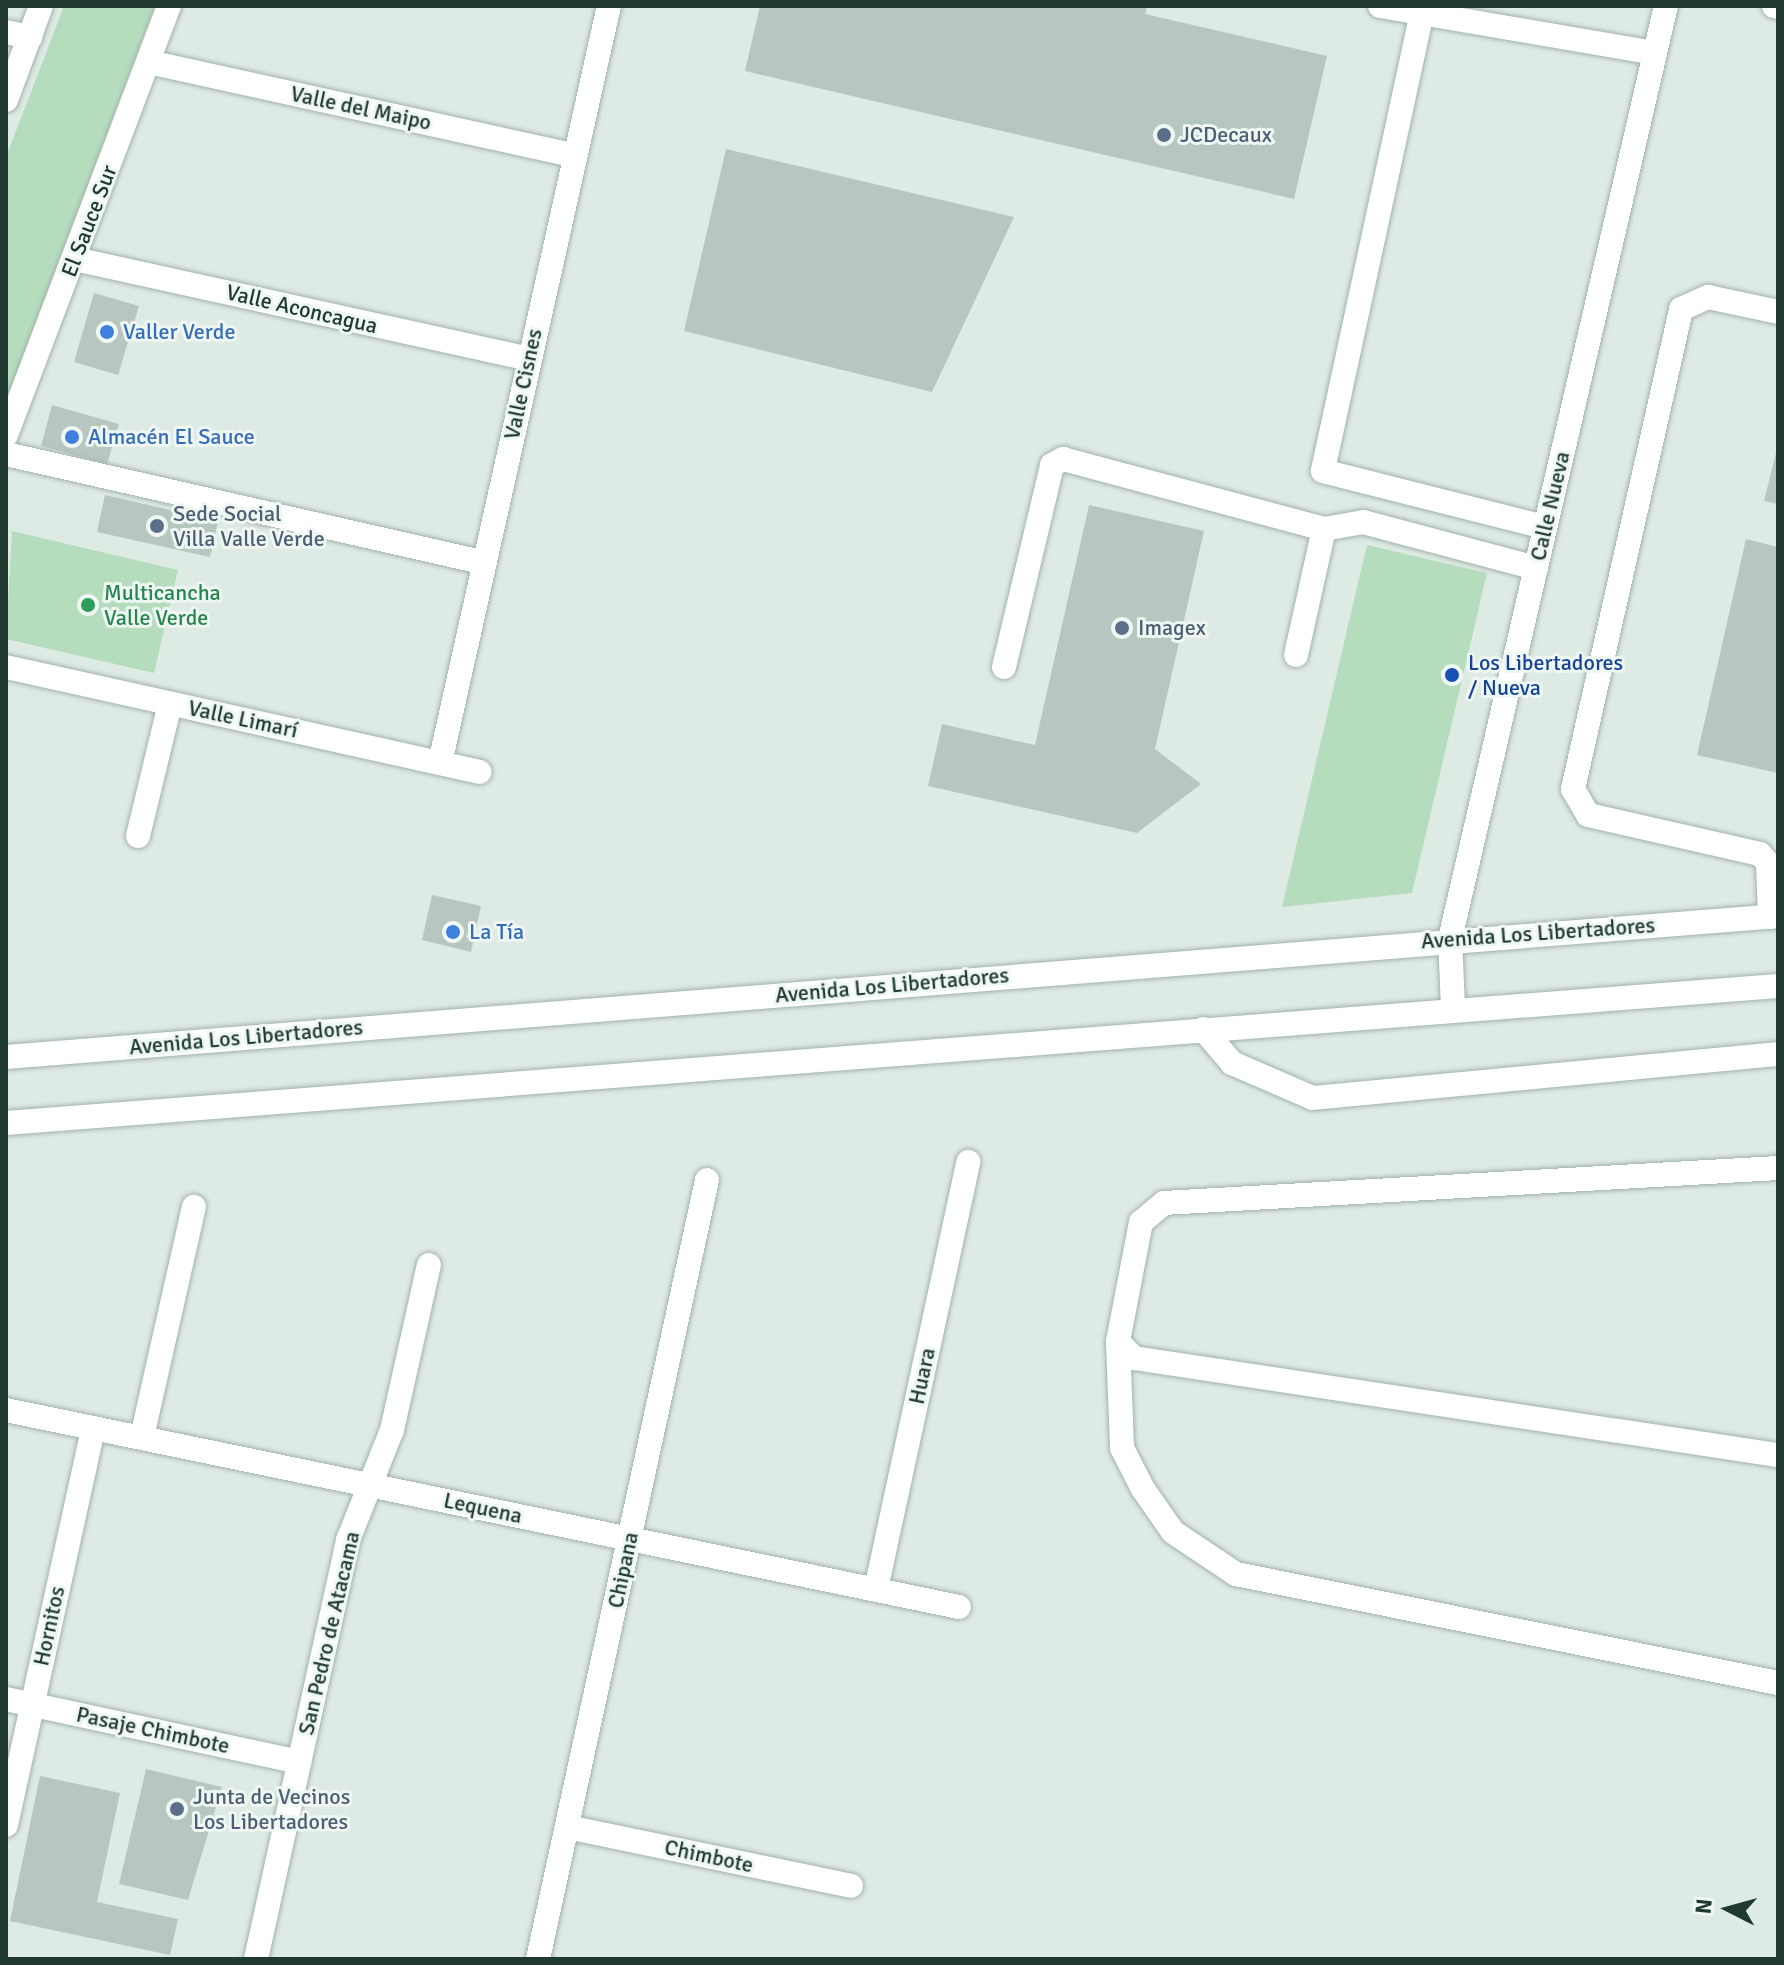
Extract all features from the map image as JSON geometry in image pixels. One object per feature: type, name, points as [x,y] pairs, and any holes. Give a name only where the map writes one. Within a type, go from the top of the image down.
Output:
[{"type":"street","points":[[6,100],[18,34],[41,6]]},
{"type":"street","name":"El Sauce Sur","points":[[6,435],[169,6]]},
{"type":"street","name":"Valle Cisnes","points":[[440,763],[573,155],[609,6]]},
{"type":"street","points":[[1380,6],[1421,17],[1655,53]]},
{"type":"street","name":"Calle Nueva","points":[[1453,1007],[1450,939],[1666,6]]},
{"type":"street","points":[[1421,17],[1323,471],[1545,527]]},
{"type":"street","name":"Valle del Maipo","points":[[149,62],[573,155]]},
{"type":"street","name":"Valle Aconcagua","points":[[75,259],[528,359]]},
{"type":"street","points":[[1774,916],[1768,863],[1760,854],[1588,815],[1573,789],[1681,309],[1708,297],[1778,312]]},
{"type":"street","points":[[6,454],[484,563]]},
{"type":"street","points":[[1004,667],[1052,465],[1063,459],[1324,529],[1363,522],[1536,568]]},
{"type":"street","points":[[1296,655],[1324,529]]},
{"type":"street","name":"Valle Limarí","points":[[6,667],[479,772]]},
{"type":"street","points":[[138,836],[170,704]]},
{"type":"street","name":"Avenida Los Libertadores","points":[[6,1057],[1450,939],[1774,916]]},
{"type":"street","points":[[6,1123],[1453,1007],[1778,986]]},
{"type":"street","points":[[1203,1029],[1232,1063],[1313,1098],[1778,1054]]},
{"type":"street","name":"Huara","points":[[876,1589],[968,1162]]},
{"type":"street","points":[[1778,1168],[1164,1203],[1141,1222],[1118,1342],[1122,1448],[1143,1489],[1173,1532],[1236,1574],[1778,1683]]},
{"type":"street","name":"Chipana","points":[[538,1959],[707,1180]]},
{"type":"street","points":[[142,1437],[194,1207]]},
{"type":"street","name":"San Pedro de Atacama","points":[[256,1959],[348,1540],[392,1430],[429,1265]]},
{"type":"street","points":[[1118,1342],[1134,1358],[1778,1455]]},
{"type":"street","name":"Lequena","points":[[6,1410],[959,1607]]},
{"type":"street","name":"Hornitos","points":[[6,1825],[93,1428]]},
{"type":"street","name":"Pasaje Chimbote","points":[[6,1699],[299,1762]]},
{"type":"street","name":"Chimbote","points":[[567,1827],[851,1886]]},
{"type":"green space","points":[[64,6],[155,6],[6,404],[6,157]]},
{"type":"green space","name":"Multicancha Valle Verde","points":[[12,531],[178,570],[154,673],[6,639]]},
{"type":"green space","points":[[1367,545],[1487,573],[1412,893],[1282,907]]},
{"type":"building","name":"JCDecaux","points":[[760,6],[1147,6],[1145,14],[1327,56],[1294,199],[745,71]]},
{"type":"building","points":[[726,149],[1014,217],[932,392],[684,331]]},
{"type":"building","points":[[94,293],[139,306],[118,375],[74,362]]},
{"type":"building","points":[[52,405],[119,424],[107,464],[41,446]]},
{"type":"building","points":[[1778,449],[1778,504],[1764,501]]},
{"type":"building","name":"Sede Social Villa Valle Verde","points":[[105,495],[218,521],[210,557],[97,532]]},
{"type":"building","name":"Imagex","points":[[1089,505],[1204,531],[1155,749],[1201,784],[1137,833],[928,786],[942,724],[1035,745]]},
{"type":"building","points":[[1746,539],[1778,547],[1778,773],[1697,755]]},
{"type":"building","points":[[432,895],[481,906],[471,952],[422,940]]},
{"type":"building","name":"Junta de Vecinos Los Libertadores","points":[[146,1769],[222,1787],[188,1900],[119,1884]]},
{"type":"building","points":[[40,1776],[120,1793],[97,1902],[178,1919],[170,1955],[10,1921]]},
{"type":"place","name":"JCDecaux","points":[[1164,135]]},
{"type":"place","name":"Valler Verde","points":[[107,332]]},
{"type":"place","name":"Almacén El Sauce","points":[[72,437]]},
{"type":"place","name":"Sede Social Villa Valle Verde","points":[[157,526]]},
{"type":"place","name":"Multicancha Valle Verde","points":[[88,605]]},
{"type":"place","name":"Imagex","points":[[1122,628]]},
{"type":"place","name":"Los Libertadores / Nueva","points":[[1452,675]]},
{"type":"place","name":"La Tía","points":[[453,932]]},
{"type":"place","name":"Junta de Vecinos Los Libertadores","points":[[177,1809]]}]
